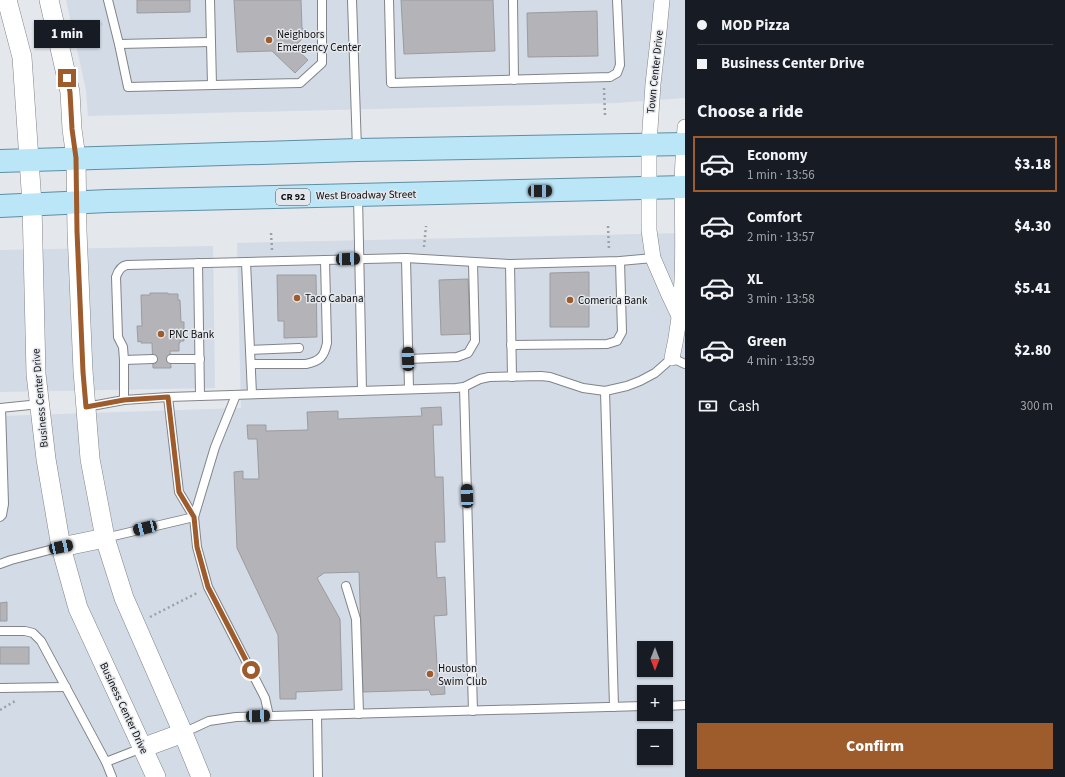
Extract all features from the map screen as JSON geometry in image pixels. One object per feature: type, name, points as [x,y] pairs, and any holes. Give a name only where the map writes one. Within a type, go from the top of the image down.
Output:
[{"type":"main road","points":[[0,160],[649,144],[685,138]]},
{"type":"main road","name":"West Broadway Street","points":[[0,206],[77,202],[684,188]]},
{"type":"street","name":"Business Center Drive","points":[[7,0],[22,57],[32,204],[36,374],[46,459],[61,547],[78,608],[156,777]]},
{"type":"street","points":[[49,0],[70,92],[72,129],[76,158],[83,372],[90,459],[105,538],[124,598],[201,777]]},
{"type":"street","name":"Town Center Drive","points":[[662,0],[653,84],[649,144],[649,230],[653,258],[682,327]]},
{"type":"street","points":[[679,361],[685,284],[685,138]]},
{"type":"street","points":[[61,547],[105,538]]},
{"type":"street","points":[[142,748],[183,733]]},
{"type":"lane","points":[[108,0],[128,87],[300,83],[322,62],[322,0]]},
{"type":"lane","points":[[210,0],[212,85]]},
{"type":"lane","points":[[352,0],[357,150]]},
{"type":"lane","points":[[389,0],[391,83],[610,77],[617,73],[620,65],[617,0]]},
{"type":"lane","points":[[513,0],[514,80]]},
{"type":"lane","points":[[119,44],[211,42]]},
{"type":"lane","points":[[358,195],[362,391]]},
{"type":"lane","points":[[124,400],[124,360],[123,347],[118,337],[116,277],[123,266],[406,258],[510,264],[620,261],[653,258]]},
{"type":"lane","points":[[406,258],[409,390]]},
{"type":"lane","points":[[251,364],[306,364],[321,358],[326,352],[326,260]]},
{"type":"lane","points":[[511,345],[607,344],[617,341],[622,332],[620,261]]},
{"type":"lane","points":[[246,262],[252,394]]},
{"type":"lane","points":[[198,263],[200,396]]},
{"type":"lane","points":[[408,359],[457,357],[468,353],[475,341],[473,263]]},
{"type":"lane","points":[[510,264],[512,377]]},
{"type":"lane","points":[[250,350],[299,348]]},
{"type":"lane","points":[[170,359],[200,359]]},
{"type":"lane","points":[[124,360],[152,360]]},
{"type":"lane","points":[[86,407],[124,400],[168,397],[456,388],[464,387],[480,378],[489,377],[550,377],[583,388],[605,390],[627,386],[640,381],[679,361]]},
{"type":"lane","points":[[464,387],[473,711]]},
{"type":"lane","points":[[605,390],[614,707]]},
{"type":"lane","points":[[236,395],[215,447],[194,517],[197,547],[208,587],[266,698],[269,716]]},
{"type":"lane","points":[[168,397],[179,492],[194,517]]},
{"type":"lane","points":[[0,517],[2,515],[4,504],[0,408],[40,404]]},
{"type":"lane","points":[[105,538],[194,517]]},
{"type":"lane","points":[[0,564],[61,547]]},
{"type":"lane","points":[[346,586],[356,619],[359,714]]},
{"type":"lane","points":[[0,631],[25,631],[33,633],[41,641],[106,762],[112,777]]},
{"type":"lane","points":[[0,688],[66,688]]},
{"type":"lane","points":[[673,706],[685,705]]},
{"type":"lane","points":[[183,733],[209,721],[236,717],[637,706]]},
{"type":"lane","points":[[317,715],[318,777]]},
{"type":"lane","points":[[106,762],[142,748]]},
{"type":"path","points":[[82,28],[114,21]]},
{"type":"path","points":[[604,77],[605,116]]},
{"type":"path","points":[[424,259],[426,226]]},
{"type":"path","points":[[608,226],[609,261]]},
{"type":"path","points":[[271,233],[272,261]]},
{"type":"path","points":[[145,619],[208,587]]},
{"type":"shaded area","points":[[66,0],[685,0],[685,98],[616,103],[88,116],[86,90]]},
{"type":"shaded area","points":[[685,233],[685,777],[0,777],[0,416],[241,408],[237,243]]},
{"type":"shaded area","points":[[213,246],[215,388],[0,392],[0,250]]},
{"type":"building","points":[[137,0],[190,0],[190,12],[137,13]]},
{"type":"building","name":"Neighbors Emergency Center","points":[[234,0],[301,0],[302,28],[308,33],[294,47],[308,60],[295,73],[272,51],[237,52]]},
{"type":"building","points":[[401,0],[493,0],[495,51],[404,54]]},
{"type":"building","points":[[597,11],[598,56],[528,57],[527,13]]},
{"type":"building","name":"Comerica Bank","points":[[589,272],[589,327],[550,327],[550,273]]},
{"type":"building","name":"Taco Cabana","points":[[277,275],[316,275],[317,337],[284,338],[284,321],[278,321]]},
{"type":"building","points":[[468,279],[470,334],[441,335],[439,280]]},
{"type":"building","name":"PNC Bank","points":[[150,293],[178,294],[178,300],[180,300],[181,322],[184,322],[184,341],[180,341],[179,343],[179,351],[170,351],[171,368],[153,368],[152,343],[141,343],[141,341],[138,342],[137,326],[142,326],[141,295],[150,295]]},
{"type":"building","points":[[441,407],[442,425],[433,425],[435,477],[443,477],[445,542],[435,542],[437,578],[445,577],[447,615],[434,616],[438,680],[444,679],[445,694],[431,695],[429,690],[363,692],[359,572],[324,573],[317,578],[340,619],[342,690],[296,692],[296,699],[280,699],[278,635],[237,548],[234,472],[243,471],[243,479],[259,479],[257,439],[248,439],[247,425],[266,425],[266,431],[308,430],[307,412],[338,411],[338,419],[422,416],[421,408]]},
{"type":"building","points":[[7,602],[7,621],[0,621],[0,603]]},
{"type":"building","points":[[0,647],[29,647],[29,664],[0,664]]},
{"type":"place","name":"Neighbors Emergency Center","points":[[269,40]]},
{"type":"place","name":"Taco Cabana","points":[[297,298]]},
{"type":"place","name":"Comerica Bank","points":[[570,300]]},
{"type":"place","name":"PNC Bank","points":[[161,334]]},
{"type":"place","name":"Houston Swim Club","points":[[430,674]]},
{"type":"route","points":[[67,78],[70,92],[72,129],[76,158],[77,231],[83,372],[86,407],[124,400],[168,397],[179,492],[194,517],[197,547],[208,587],[251,670]]}]
